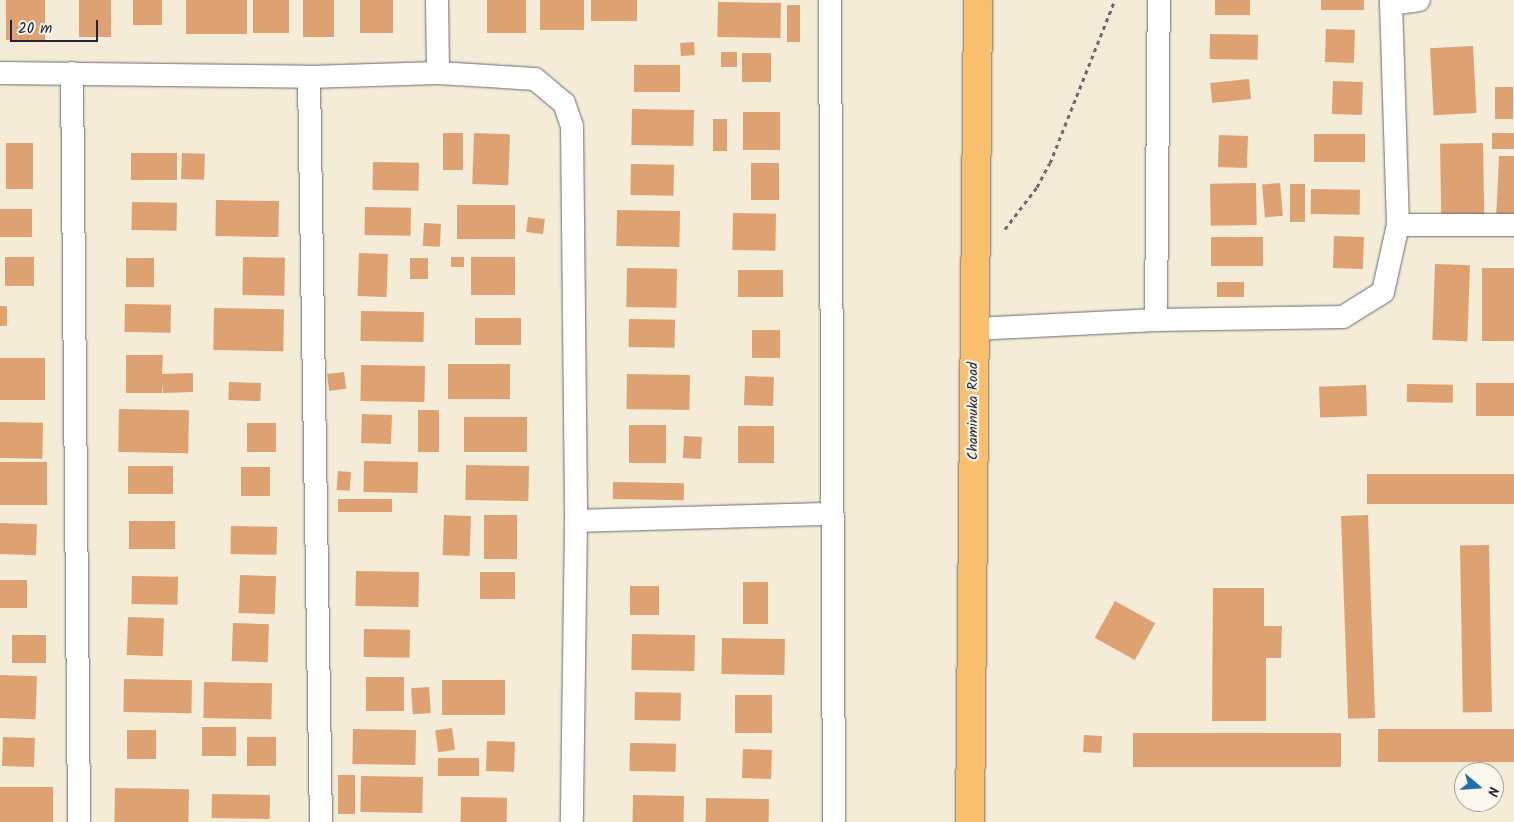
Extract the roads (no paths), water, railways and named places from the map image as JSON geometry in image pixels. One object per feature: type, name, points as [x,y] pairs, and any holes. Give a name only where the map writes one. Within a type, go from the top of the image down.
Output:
[{"type":"main road","name":"Chaminuka Road","points":[[970,822],[978,0]]},
{"type":"street","points":[[438,0],[438,73]]},
{"type":"street","points":[[830,0],[831,514],[834,822]]},
{"type":"street","points":[[1156,320],[1159,0]]},
{"type":"street","points":[[974,329],[1156,320],[1343,317],[1384,292],[1398,225],[1391,2],[1419,0]]},
{"type":"street","points":[[0,73],[309,76],[438,73],[535,79],[564,103],[572,126],[576,522],[572,822]]},
{"type":"street","points":[[72,73],[79,822]]},
{"type":"street","points":[[309,76],[321,822]]},
{"type":"street","points":[[1398,225],[1514,225]]},
{"type":"street","points":[[576,522],[831,514]]}]
